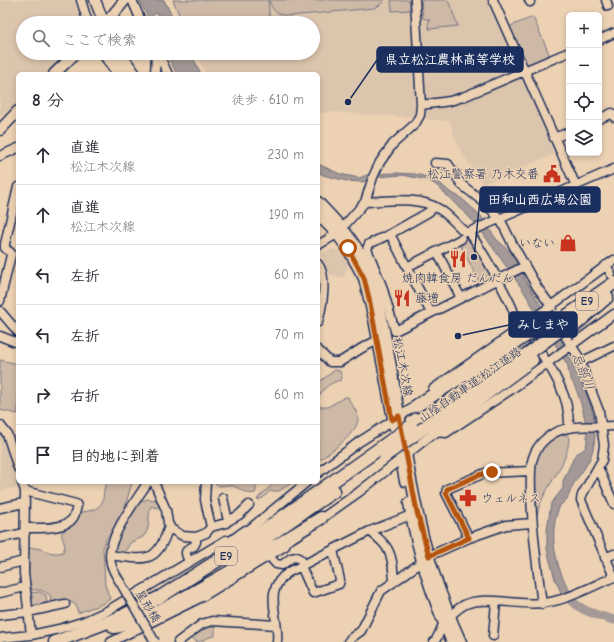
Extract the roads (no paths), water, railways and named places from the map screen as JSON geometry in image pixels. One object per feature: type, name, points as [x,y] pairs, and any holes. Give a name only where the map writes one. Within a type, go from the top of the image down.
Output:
[{"type":"highway","name":"山陰自動車道;松江道路","points":[[562,324],[612,278]]},
{"type":"highway","name":"山陰自動車道;松江道路","points":[[55,642],[118,618],[160,597],[203,571],[412,431],[562,324],[610,295]]},
{"type":"highway","points":[[416,406],[533,345]]},
{"type":"highway","points":[[435,432],[533,345]]},
{"type":"highway","name":"山陰自動車道;松江道路","points":[[79,642],[155,607],[248,552],[384,450]]},
{"type":"highway","points":[[114,627],[135,623],[175,603],[321,518]]},
{"type":"highway","points":[[90,629],[197,569],[246,532]]},
{"type":"main road","points":[[88,0],[94,16]]},
{"type":"main road","points":[[95,0],[102,16]]},
{"type":"main road","points":[[111,16],[125,0]]},
{"type":"main road","points":[[56,72],[69,60]]},
{"type":"main road","points":[[117,60],[125,72]]},
{"type":"main road","points":[[125,60],[134,72]]},
{"type":"main road","points":[[0,130],[16,113]]},
{"type":"main road","name":"松江木次線","points":[[320,205],[362,258],[374,287],[381,338],[396,418],[426,559]]},
{"type":"main road","name":"松江木次線","points":[[320,216],[340,231]]},
{"type":"main road","name":"松江木次線","points":[[404,458],[411,515],[447,620],[452,642]]},
{"type":"main road","name":"松江木次線","points":[[447,620],[460,642]]},
{"type":"street","points":[[81,0],[86,16]]},
{"type":"street","points":[[132,0],[139,16]]},
{"type":"street","points":[[320,244],[340,231],[365,202],[375,171],[388,150],[416,124],[420,115],[421,105],[415,0]]},
{"type":"street","points":[[493,0],[576,186]]},
{"type":"street","points":[[602,39],[614,33]]},
{"type":"street","points":[[421,105],[450,101],[463,97],[566,53]]},
{"type":"street","points":[[107,60],[116,72]]},
{"type":"street","points":[[155,72],[156,60]]},
{"type":"street","points":[[161,60],[167,72]]},
{"type":"street","points":[[602,118],[613,114]]},
{"type":"street","points":[[554,138],[566,133]]},
{"type":"street","points":[[0,156],[16,149]]},
{"type":"street","points":[[434,642],[447,620],[460,607],[469,602],[478,600],[542,604],[559,600],[614,577],[581,500],[582,494],[604,455],[599,411],[582,367],[582,362],[570,346],[552,316],[549,307],[486,204],[462,185],[448,164],[435,163]]},
{"type":"street","points":[[365,202],[421,201],[445,213],[465,232],[471,231],[614,169]]},
{"type":"street","points":[[0,301],[9,251],[5,244],[16,196]]},
{"type":"street","points":[[395,331],[382,286],[367,249],[369,244],[427,213],[433,206]]},
{"type":"street","points":[[471,231],[498,279],[511,305],[514,317],[565,398],[570,428]]},
{"type":"street","points":[[390,234],[431,313]]},
{"type":"street","points":[[407,267],[461,239]]},
{"type":"street","points":[[437,252],[460,298]]},
{"type":"street","points":[[533,345],[549,307],[614,260]]},
{"type":"street","points":[[606,265],[612,278]]},
{"type":"street","points":[[320,352],[330,362],[340,362],[381,338],[524,266]]},
{"type":"street","points":[[320,267],[324,294],[320,303]]},
{"type":"street","points":[[0,311],[16,330]]},
{"type":"street","points":[[533,345],[570,346],[614,314]]},
{"type":"street","points":[[0,336],[16,343]]},
{"type":"street","points":[[582,362],[614,346]]},
{"type":"street","points":[[320,471],[359,442],[416,406]]},
{"type":"street","points":[[0,425],[7,434],[16,462]]},
{"type":"street","points":[[542,604],[532,523],[531,471],[534,453],[543,441],[554,433],[570,428],[614,426]]},
{"type":"street","points":[[111,642],[202,597],[289,544],[321,518],[404,458],[435,432]]},
{"type":"street","points":[[598,467],[614,504]]},
{"type":"street","points":[[469,538],[446,493],[447,489],[485,473],[502,471],[531,471]]},
{"type":"street","points":[[23,484],[25,491],[25,587],[31,635]]},
{"type":"street","points":[[147,484],[126,516],[110,546],[110,555],[135,558],[150,556],[161,547],[169,526]]},
{"type":"street","points":[[155,484],[166,510],[169,526],[178,534],[188,537],[196,537],[206,533],[211,527],[226,523],[239,515],[249,505]]},
{"type":"street","points":[[206,484],[205,500],[211,527]]},
{"type":"street","points":[[0,638],[31,635],[59,629],[85,621],[107,611],[229,538],[246,532],[305,484]]},
{"type":"street","points":[[0,538],[25,530],[54,527],[70,522],[74,518],[77,507],[76,504],[25,491]]},
{"type":"street","points":[[223,498],[228,521]]},
{"type":"street","points":[[0,508],[24,503]]},
{"type":"street","points":[[277,642],[273,600],[274,589],[282,578],[370,531],[411,515]]},
{"type":"street","points":[[348,642],[361,631],[381,591],[426,559],[469,538],[506,525],[532,523]]},
{"type":"street","points":[[370,531],[383,542],[389,550],[391,555],[394,582]]},
{"type":"street","points":[[190,562],[186,555],[186,551],[188,548],[194,546],[196,537]]},
{"type":"street","points":[[270,556],[276,564],[282,565],[291,558],[297,557],[300,560],[313,593],[339,584],[340,580],[333,550]]},
{"type":"street","points":[[605,558],[614,554]]},
{"type":"street","name":"星形橋","points":[[110,555],[113,570],[156,642]]},
{"type":"street","points":[[0,567],[24,561]]},
{"type":"street","points":[[0,593],[25,587]]},
{"type":"street","points":[[493,636],[496,602]]},
{"type":"street","points":[[0,615],[28,612],[65,604]]},
{"type":"street","points":[[178,642],[202,624],[212,620],[276,625]]},
{"type":"waterway","name":"忌部川","points":[[565,592],[569,598],[580,607],[614,620]]},
{"type":"place","name":"県立松江農林高等学校","points":[[348,102]]},
{"type":"place","name":"松江警察署 乃木交番","points":[[552,174]]},
{"type":"place","name":"いない","points":[[568,243]]},
{"type":"place","name":"田和山西広場公園","points":[[474,257]]},
{"type":"place","name":"焼肉韓食房 だんだん","points":[[458,259]]},
{"type":"place","name":"藤増","points":[[402,298]]},
{"type":"place","name":"みしまや","points":[[458,336]]},
{"type":"place","name":"ウェルネス","points":[[468,498]]}]
